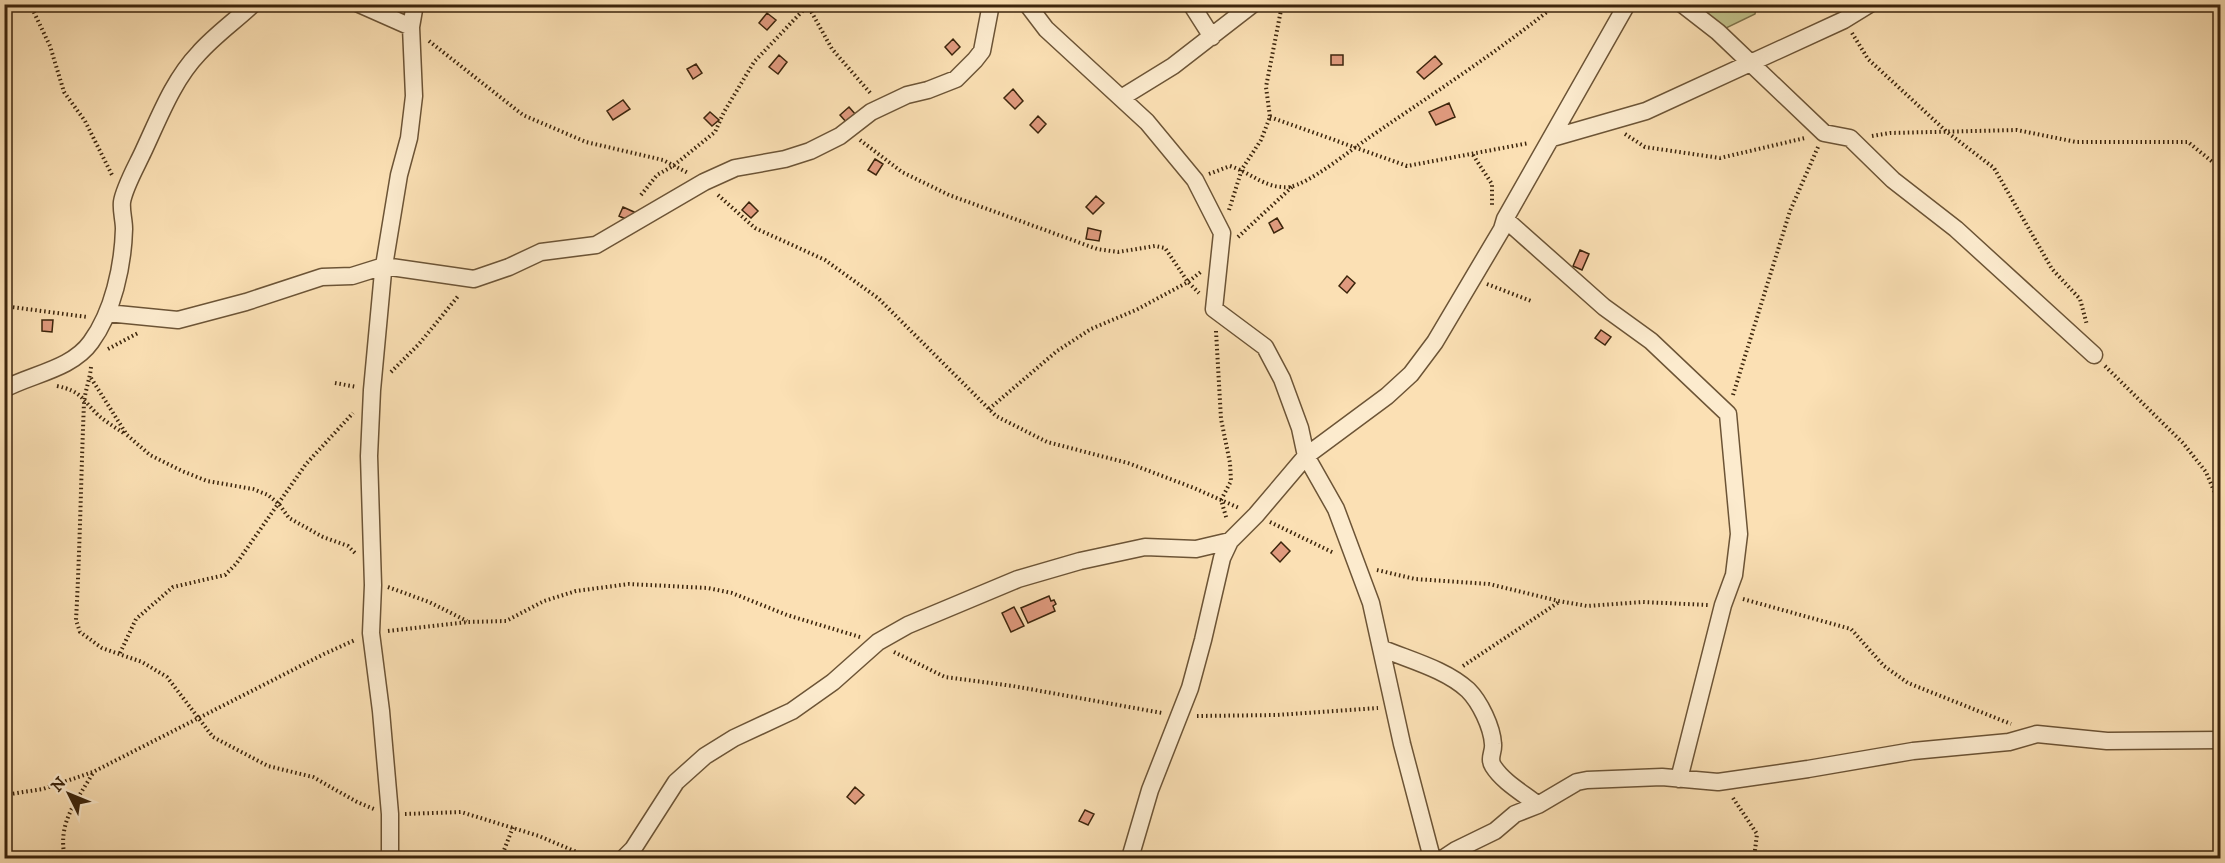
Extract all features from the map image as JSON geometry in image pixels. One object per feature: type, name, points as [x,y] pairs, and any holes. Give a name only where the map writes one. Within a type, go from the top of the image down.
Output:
[{"type":"street","points":[[4,389],[85,356],[107,314],[119,272],[124,229],[122,201],[136,165],[175,85],[197,54],[254,4]]},
{"type":"street","points":[[359,4],[411,27]]},
{"type":"street","points":[[390,858],[390,814],[381,711],[371,633],[372,571],[369,496],[372,390],[384,266],[399,175],[409,138],[414,96],[411,27],[415,4]]},
{"type":"street","points":[[107,314],[178,320],[246,302],[322,277],[352,276],[384,266],[474,279],[509,267],[541,252],[596,245],[704,182],[735,168],[810,152],[847,131],[882,106],[907,95],[947,83],[966,71],[982,51],[991,4]]},
{"type":"street","points":[[1027,4],[1046,29],[1147,122],[1195,180],[1222,233],[1214,309],[1265,348],[1281,379],[1300,428],[1306,456],[1336,509],[1371,603],[1394,707],[1432,858]]},
{"type":"street","points":[[1191,4],[1212,37]]},
{"type":"street","points":[[1121,98],[1173,66],[1252,4]]},
{"type":"street","points":[[1130,858],[1150,790],[1179,716],[1203,640],[1222,558],[1232,539],[1256,515],[1306,456],[1387,396],[1411,374],[1435,342],[1502,229],[1505,219],[1628,4]]},
{"type":"street","points":[[1682,4],[1718,32],[1824,133],[1850,138],[1893,180],[1956,229],[2094,355]]},
{"type":"street","points":[[1552,138],[1646,111],[1844,20],[1870,4]]},
{"type":"street","points":[[1505,219],[1604,307],[1651,341],[1728,414],[1739,534],[1734,575],[1725,600],[1679,779]]},
{"type":"street","points":[[624,858],[633,849],[676,782],[705,756],[734,738],[792,711],[834,682],[878,642],[909,625],[1018,579],[1080,561],[1145,547],[1196,549],[1232,539]]},
{"type":"street","points":[[1381,648],[1446,675],[1469,691],[1489,728],[1494,746],[1490,757],[1491,764],[1505,779],[1538,805]]},
{"type":"street","points":[[1444,858],[1495,831],[1515,814],[1538,805],[1577,782],[1587,780],[1662,777],[1718,782],[1808,770],[1913,751],[2009,742],[2037,734],[2107,741],[2220,740]]},
{"type":"path","points":[[30,4],[50,46],[64,92],[85,121],[108,164],[122,201]]},
{"type":"path","points":[[1222,233],[1242,169],[1261,140],[1270,117],[1266,87],[1281,10],[1285,4]]},
{"type":"path","points":[[989,409],[1058,351],[1091,329],[1136,310],[1188,282],[1221,256],[1292,186],[1318,172],[1521,33],[1557,4]]},
{"type":"path","points":[[641,195],[657,175],[673,166],[715,132],[724,112],[754,62],[807,5],[832,49],[882,106]]},
{"type":"path","points":[[1844,20],[1868,58],[1947,132],[1994,168],[2052,269],[2080,299],[2094,355],[2183,443],[2206,472],[2220,505]]},
{"type":"path","points":[[411,27],[489,90],[523,114],[586,142],[663,160],[704,182],[755,228],[825,260],[878,298],[996,416],[1047,442],[1128,463],[1256,515],[1357,565],[1415,579],[1489,584],[1587,606],[1725,600],[1851,629],[1884,666],[1908,683],[2037,734]]},
{"type":"path","points":[[1270,117],[1407,166],[1552,138]]},
{"type":"path","points":[[1609,123],[1645,147],[1720,158],[1824,133]]},
{"type":"path","points":[[1850,138],[1890,133],[2017,130],[2076,142],[2188,142],[2220,168]]},
{"type":"path","points":[[847,131],[902,172],[949,195],[1097,249],[1118,252],[1155,246],[1165,248],[1188,282],[1214,309],[1221,419],[1231,472],[1231,481],[1221,500],[1232,539]]},
{"type":"path","points":[[1728,414],[1790,211],[1824,133]]},
{"type":"path","points":[[1473,154],[1492,184],[1491,208]]},
{"type":"path","points":[[1195,180],[1230,166],[1242,169],[1273,188],[1292,186]]},
{"type":"path","points":[[120,653],[136,619],[173,587],[225,575],[236,564],[306,464],[372,390],[419,344],[474,279]]},
{"type":"path","points":[[1472,279],[1531,300]]},
{"type":"path","points":[[4,306],[77,316],[96,317],[107,314]]},
{"type":"path","points":[[127,435],[90,378],[85,356],[148,330]]},
{"type":"path","points":[[90,378],[85,398],[76,620],[80,632],[102,648],[142,662],[167,677],[213,737],[267,766],[312,777],[357,802],[390,814],[460,812],[513,827],[591,858]]},
{"type":"path","points":[[52,386],[73,389],[85,398],[99,416],[150,454],[182,471],[207,481],[253,489],[268,495],[290,518],[323,537],[348,546],[387,587],[429,602],[468,622]]},
{"type":"path","points":[[4,795],[44,789],[93,772],[324,654],[371,633],[468,622],[506,621],[544,602],[576,591],[629,584],[708,588],[732,593],[787,615],[878,642],[899,656],[945,678],[1013,686],[1179,716],[1277,715],[1394,707]]},
{"type":"path","points":[[1446,675],[1514,634],[1559,601]]},
{"type":"path","points":[[65,858],[61,843],[64,825],[93,772]]},
{"type":"path","points":[[1718,782],[1738,802],[1757,834],[1754,858]]},
{"type":"path","points":[[501,858],[513,827]]},
{"type":"green space","points":[[1682,5],[1757,5],[1755,14],[1718,32]]},
{"type":"building","points":[[767,13],[776,20],[767,30],[759,23]]},
{"type":"building","points":[[953,39],[960,47],[952,55],[945,47]]},
{"type":"building","points":[[779,55],[787,62],[778,74],[769,67]]},
{"type":"building","points":[[1331,55],[1343,55],[1343,65],[1331,65]]},
{"type":"building","points":[[1435,56],[1442,64],[1424,79],[1417,72]]},
{"type":"building","points":[[696,64],[702,73],[693,79],[687,69]]},
{"type":"building","points":[[1013,89],[1023,101],[1015,109],[1004,98]]},
{"type":"building","points":[[623,100],[630,109],[613,120],[607,111]]},
{"type":"building","points":[[1449,103],[1455,117],[1436,125],[1429,112]]},
{"type":"building","points":[[849,107],[856,115],[847,123],[840,115]]},
{"type":"building","points":[[710,112],[719,120],[712,126],[704,118]]},
{"type":"building","points":[[1038,116],[1046,124],[1038,133],[1030,125]]},
{"type":"building","points":[[875,159],[883,164],[876,175],[868,170]]},
{"type":"building","points":[[1096,196],[1104,203],[1093,214],[1086,207]]},
{"type":"building","points":[[749,202],[758,211],[751,218],[742,210]]},
{"type":"building","points":[[623,207],[634,212],[630,221],[619,216]]},
{"type":"building","points":[[1277,218],[1283,228],[1274,233],[1269,223]]},
{"type":"building","points":[[1088,228],[1101,231],[1099,241],[1086,239]]},
{"type":"building","points":[[1580,250],[1589,254],[1582,270],[1573,266]]},
{"type":"building","points":[[1347,276],[1355,283],[1347,293],[1339,286]]},
{"type":"building","points":[[42,320],[53,320],[52,332],[42,331]]},
{"type":"building","points":[[1601,330],[1611,337],[1605,345],[1595,338]]},
{"type":"building","points":[[1281,542],[1290,551],[1280,562],[1271,553]]},
{"type":"building","points":[[1049,596],[1056,604],[1053,606],[1055,611],[1028,623],[1021,608]]},
{"type":"building","points":[[1014,607],[1024,626],[1011,632],[1002,613]]},
{"type":"building","points":[[855,787],[864,795],[855,804],[847,797]]},
{"type":"building","points":[[1085,810],[1094,814],[1088,825],[1079,821]]}]
